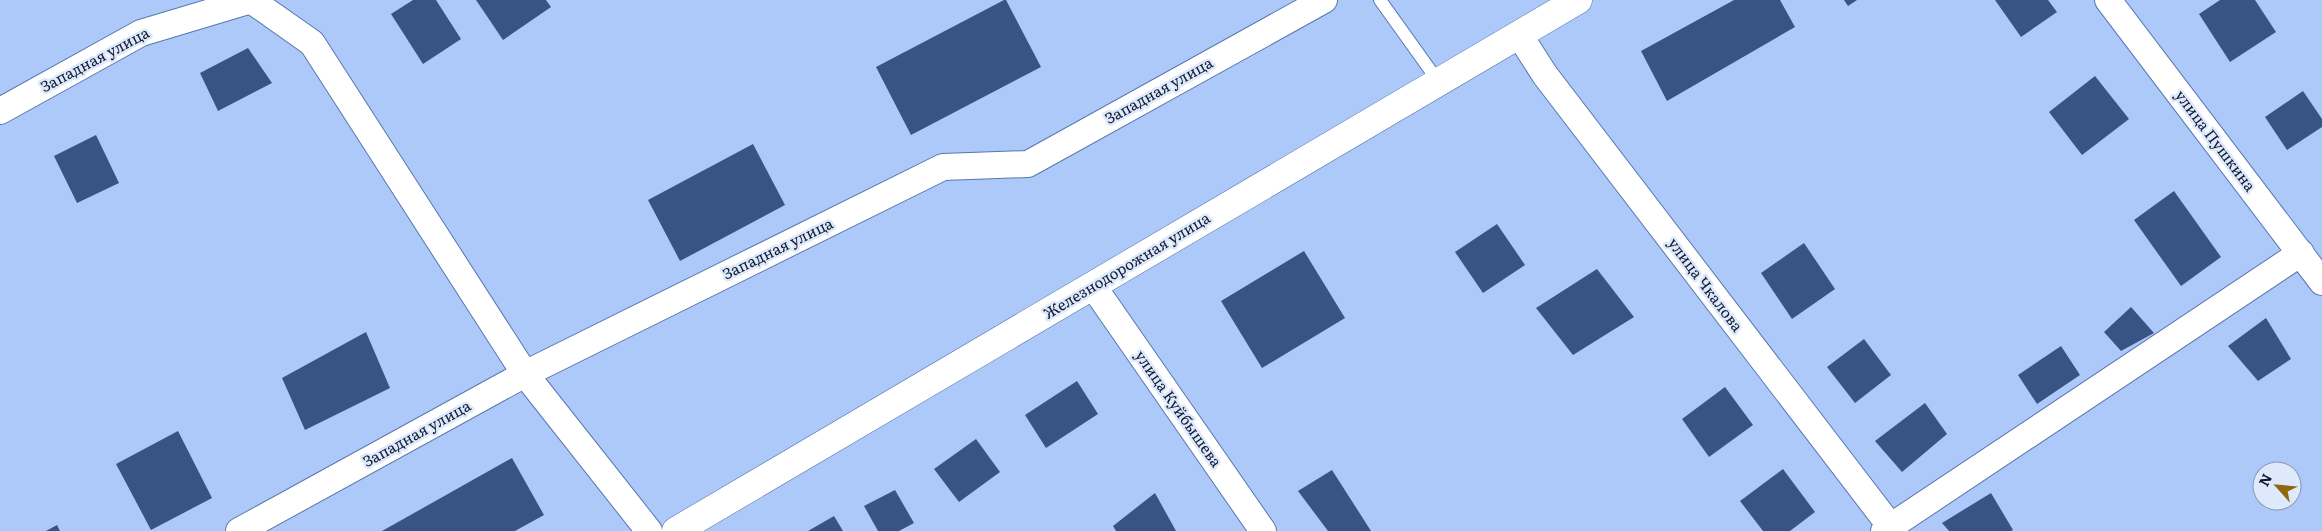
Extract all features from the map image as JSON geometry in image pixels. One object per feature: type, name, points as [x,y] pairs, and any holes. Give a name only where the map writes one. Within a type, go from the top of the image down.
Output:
[{"type":"street","name":"Западная улица","points":[[0,111],[141,33],[251,0]]},
{"type":"street","points":[[251,0],[312,42],[525,374],[650,531]]},
{"type":"street","name":"Западная улица","points":[[239,531],[525,374],[943,167],[1028,164],[1324,0]]},
{"type":"street","name":"Железнодорожная улица","points":[[676,531],[1438,81],[1520,36],[1578,0]]},
{"type":"street","name":"улица Пушкина","points":[[2108,0],[2322,282]]},
{"type":"street","name":"улица Чкалова","points":[[1520,36],[1545,75],[1889,529]]},
{"type":"street","points":[[1889,529],[2301,253]]},
{"type":"street","name":"улица Куйбышева","points":[[1093,286],[1263,531]]},
{"type":"lane","points":[[1380,0],[1438,81]]},
{"type":"building","points":[[413,0],[436,0],[461,39],[423,64],[391,14]]},
{"type":"building","points":[[476,0],[546,0],[551,7],[503,40]]},
{"type":"building","points":[[1006,0],[1041,67],[911,135],[876,67]]},
{"type":"building","points":[[1734,0],[1780,0],[1795,27],[1667,101],[1641,51]]},
{"type":"building","points":[[1844,0],[1857,0],[1848,6]]},
{"type":"building","points":[[1995,0],[2048,0],[2057,12],[2021,37]]},
{"type":"building","points":[[2220,0],[2255,0],[2276,32],[2230,62],[2199,14]]},
{"type":"building","points":[[248,48],[272,83],[218,111],[200,73]]},
{"type":"building","points":[[2095,76],[2129,119],[2082,155],[2049,112]]},
{"type":"building","points":[[2303,91],[2322,119],[2322,127],[2287,150],[2265,117]]},
{"type":"building","points":[[96,135],[119,183],[77,203],[54,156]]},
{"type":"building","points":[[753,144],[785,205],[680,261],[648,200]]},
{"type":"building","points":[[2174,191],[2221,257],[2181,286],[2134,220]]},
{"type":"building","points":[[1497,224],[1525,265],[1483,293],[1455,252]]},
{"type":"building","points":[[1804,243],[1835,289],[1792,319],[1761,273]]},
{"type":"building","points":[[1304,251],[1345,318],[1262,368],[1221,301]]},
{"type":"building","points":[[1597,269],[1634,317],[1573,355],[1536,308]]},
{"type":"building","points":[[2131,307],[2154,333],[2121,351],[2104,332]]},
{"type":"building","points":[[2266,318],[2291,359],[2258,381],[2228,346]]},
{"type":"building","points":[[366,332],[390,388],[305,430],[282,378]]},
{"type":"building","points":[[1864,339],[1891,375],[1855,403],[1827,367]]},
{"type":"building","points":[[2061,346],[2080,375],[2037,404],[2018,375]]},
{"type":"building","points":[[1077,381],[1098,414],[1046,448],[1025,415]]},
{"type":"building","points":[[1725,387],[1753,425],[1709,457],[1682,419]]},
{"type":"building","points":[[1925,403],[1947,434],[1902,472],[1875,441]]},
{"type":"building","points":[[178,431],[212,498],[151,530],[116,464]]},
{"type":"building","points":[[976,439],[1000,472],[959,502],[934,469]]},
{"type":"building","points":[[512,458],[544,515],[515,531],[382,531]]},
{"type":"building","points":[[1783,469],[1815,512],[1790,531],[1763,531],[1740,501]]},
{"type":"building","points":[[1332,470],[1371,531],[1328,531],[1298,491]]},
{"type":"building","points":[[895,490],[914,523],[899,531],[878,531],[864,506]]},
{"type":"building","points":[[1155,493],[1176,531],[1116,531],[1113,526]]},
{"type":"building","points":[[1991,493],[2013,530],[1949,531],[1942,523]]},
{"type":"building","points":[[834,516],[843,531],[808,531]]},
{"type":"building","points":[[57,525],[60,531],[46,531]]}]
